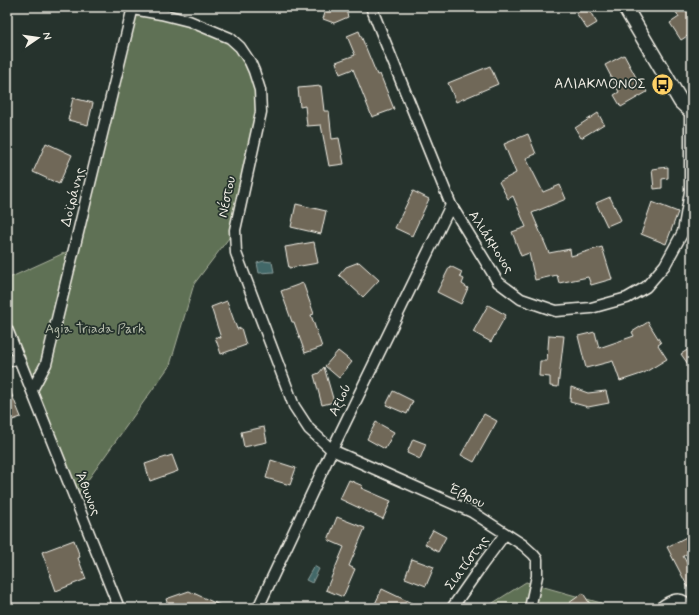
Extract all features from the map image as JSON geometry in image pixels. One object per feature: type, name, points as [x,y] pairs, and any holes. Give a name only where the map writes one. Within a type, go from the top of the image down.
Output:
[{"type":"street","name":"Αλιάκμονος","points":[[371,7],[451,205],[498,282],[521,299],[556,311],[591,308],[627,298],[646,287],[665,265],[683,232],[690,192],[691,112]]},
{"type":"street","points":[[625,7],[681,102],[691,112]]},
{"type":"street","name":"Δοϊράνης","points":[[32,390],[46,364],[133,8]]},
{"type":"street","name":"Νέστου","points":[[133,8],[176,17],[223,34],[235,42],[250,62],[260,90],[261,112],[235,230],[236,253],[294,406],[309,429],[332,450]]},
{"type":"street","name":"Αξιού","points":[[258,608],[332,450],[451,205]]},
{"type":"street","name":"Άθωνος","points":[[7,329],[119,608]]},
{"type":"street","points":[[7,362],[19,358]]},
{"type":"street","name":"Έβρου","points":[[332,450],[472,512],[523,545],[537,559],[537,576],[530,608]]},
{"type":"street","name":"Σιατίστης","points":[[452,608],[505,534]]},
{"type":"street","points":[[660,608],[668,602],[679,599],[684,601],[690,608]]},
{"type":"green space","name":"Agia Triada Park","points":[[133,9],[161,14],[235,42],[260,90],[235,230],[194,284],[170,365],[75,498],[19,358],[7,362],[7,279],[75,248]]},
{"type":"green space","points":[[526,582],[601,603],[599,608],[485,608]]},
{"type":"water","points":[[264,261],[272,262],[274,272],[259,273],[257,263]]},
{"type":"water","points":[[314,566],[319,569],[312,583],[306,580]]},
{"type":"building","points":[[327,7],[345,7],[348,17],[334,23],[323,19]]},
{"type":"building","points":[[587,7],[597,23],[587,29],[576,13]]},
{"type":"building","points":[[673,7],[686,7],[692,16],[692,33],[681,40],[670,23],[679,17]]},
{"type":"building","points":[[359,31],[377,75],[380,74],[394,109],[372,117],[353,69],[340,74],[336,62],[355,55],[347,36]]},
{"type":"building","points":[[624,55],[638,81],[640,80],[647,92],[621,107],[614,95],[619,92],[605,65]]},
{"type":"building","points":[[490,66],[498,84],[456,102],[448,83]]},
{"type":"building","points":[[321,86],[324,111],[329,111],[332,139],[339,138],[344,164],[329,166],[321,125],[307,126],[305,106],[300,107],[298,88]]},
{"type":"building","points":[[73,98],[93,103],[88,125],[68,120]]},
{"type":"building","points":[[598,113],[604,124],[581,138],[575,128]]},
{"type":"building","points":[[528,134],[536,154],[526,158],[543,192],[560,185],[566,199],[532,213],[549,253],[570,249],[571,256],[602,247],[612,279],[591,285],[588,277],[559,283],[557,275],[535,280],[529,253],[521,256],[512,232],[526,227],[513,196],[508,199],[499,182],[516,173],[504,144]]},
{"type":"building","points":[[46,143],[72,155],[59,184],[33,172]]},
{"type":"building","points":[[668,167],[668,178],[662,179],[662,188],[654,189],[652,169]]},
{"type":"building","points":[[413,191],[429,199],[412,236],[395,228]]},
{"type":"building","points":[[610,197],[621,220],[607,226],[596,203]]},
{"type":"building","points":[[652,202],[678,212],[666,244],[641,234]]},
{"type":"building","points":[[296,204],[326,211],[321,234],[291,227]]},
{"type":"building","points":[[314,242],[318,263],[289,268],[285,247]]},
{"type":"building","points":[[359,262],[379,280],[363,297],[339,275],[346,267]]},
{"type":"building","points":[[450,266],[462,272],[460,277],[464,279],[462,284],[468,288],[461,304],[437,292]]},
{"type":"building","points":[[303,283],[314,314],[311,315],[322,347],[305,353],[281,291]]},
{"type":"building","points":[[227,301],[237,329],[241,328],[246,345],[221,354],[215,337],[221,338],[211,307]]},
{"type":"building","points":[[488,305],[506,315],[491,342],[473,332]]},
{"type":"building","points":[[648,322],[661,343],[658,345],[667,359],[644,373],[620,381],[613,361],[586,368],[578,336],[595,332],[599,348],[634,336],[632,332]]},
{"type":"building","points":[[549,335],[564,336],[558,387],[550,386],[550,377],[539,376],[540,361],[547,361]]},
{"type":"building","points":[[692,347],[692,370],[681,354]]},
{"type":"building","points":[[338,351],[352,362],[339,378],[325,366]]},
{"type":"building","points":[[324,367],[334,402],[322,405],[314,375],[319,373]]},
{"type":"building","points":[[7,383],[21,417],[7,422]]},
{"type":"building","points":[[571,387],[588,393],[606,391],[609,403],[588,407],[570,402]]},
{"type":"building","points":[[393,391],[413,401],[407,414],[386,405]]},
{"type":"building","points":[[484,414],[497,421],[474,462],[461,455]]},
{"type":"building","points":[[376,422],[394,432],[385,449],[367,439]]},
{"type":"building","points":[[264,427],[267,442],[244,447],[241,432]]},
{"type":"building","points":[[413,439],[426,444],[420,459],[407,453]]},
{"type":"building","points":[[172,455],[178,471],[150,481],[145,464]]},
{"type":"building","points":[[271,460],[296,468],[290,485],[266,478]]},
{"type":"building","points":[[349,480],[363,486],[361,488],[391,501],[383,519],[340,499]]},
{"type":"building","points":[[337,517],[365,528],[349,566],[355,569],[343,597],[326,590],[344,547],[328,540]]},
{"type":"building","points":[[433,530],[446,537],[438,552],[425,544]]},
{"type":"building","points":[[692,534],[692,551],[683,556],[692,572],[692,595],[667,547]]},
{"type":"building","points":[[74,540],[80,557],[78,558],[86,579],[56,591],[42,552]]},
{"type":"building","points":[[412,559],[434,567],[426,586],[405,578]]},
{"type":"building","points":[[382,589],[422,608],[373,608]]},
{"type":"building","points":[[189,591],[226,608],[169,608],[166,599]]},
{"type":"building","points":[[583,593],[590,604],[584,608],[572,608],[569,603]]},
{"type":"place","name":"ΑΛΙΑΚΜΟΝΟΣ","points":[[662,84]]}]
